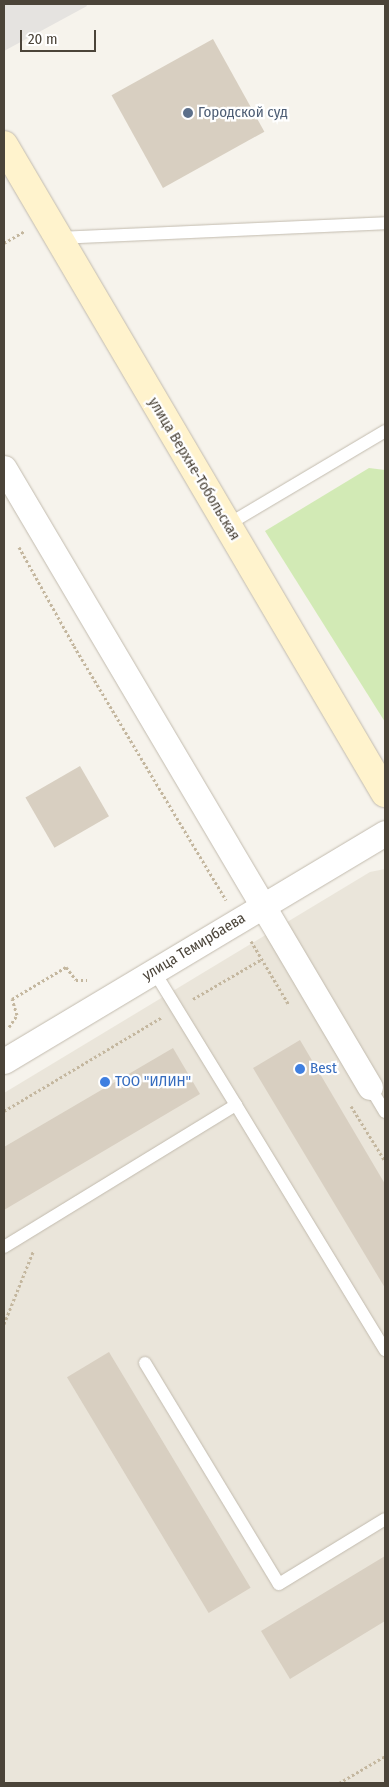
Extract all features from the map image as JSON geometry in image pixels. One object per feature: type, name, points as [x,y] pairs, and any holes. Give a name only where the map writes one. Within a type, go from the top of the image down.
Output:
[{"type":"street","name":"улица Верхне-Тобольская","points":[[7,158],[58,238],[385,793]]},
{"type":"street","points":[[4,468],[261,906],[378,1092]]},
{"type":"street","name":"улица Темирбаева","points":[[4,1061],[154,971],[232,910],[261,906],[385,833]]},
{"type":"lane","points":[[58,238],[385,223]]},
{"type":"lane","points":[[227,525],[385,431]]},
{"type":"lane","points":[[154,971],[385,1350]]},
{"type":"lane","points":[[378,1092],[385,1112]]},
{"type":"lane","points":[[4,1247],[236,1105]]},
{"type":"lane","points":[[145,1363],[279,1584],[385,1519]]},
{"type":"path","points":[[18,546],[89,671],[290,1006]]},
{"type":"path","points":[[217,905],[232,910]]},
{"type":"path","points":[[4,1111],[262,959]]},
{"type":"path","points":[[6,1032],[17,1016],[12,998],[66,967],[76,980],[96,980]]},
{"type":"path","points":[[350,1104],[385,1161]]},
{"type":"path","points":[[4,1324],[46,1221]]},
{"type":"path","points":[[339,1783],[384,1757],[385,1763]]},
{"type":"shaded area","points":[[4,4],[86,4],[87,6],[4,51]]},
{"type":"shaded area","points":[[385,869],[385,1783],[4,1783],[4,1093],[370,872]]},
{"type":"green space","points":[[369,468],[385,470],[385,722],[265,531]]},
{"type":"building","name":"Городской суд","points":[[213,39],[264,132],[163,188],[112,95]]},
{"type":"building","points":[[80,766],[109,816],[54,848],[25,798]]},
{"type":"building","points":[[300,1040],[385,1184],[385,1288],[253,1068]]},
{"type":"building","points":[[173,1048],[200,1094],[4,1210],[4,1147]]},
{"type":"building","points":[[109,1352],[251,1588],[209,1613],[67,1377]]},
{"type":"building","points":[[385,1556],[385,1621],[290,1679],[261,1631]]},
{"type":"place","name":"Городской суд","points":[[188,113]]},
{"type":"place","name":"Best","points":[[300,1069]]},
{"type":"place","name":"ТОО \"ИЛИН\"","points":[[105,1082]]}]
